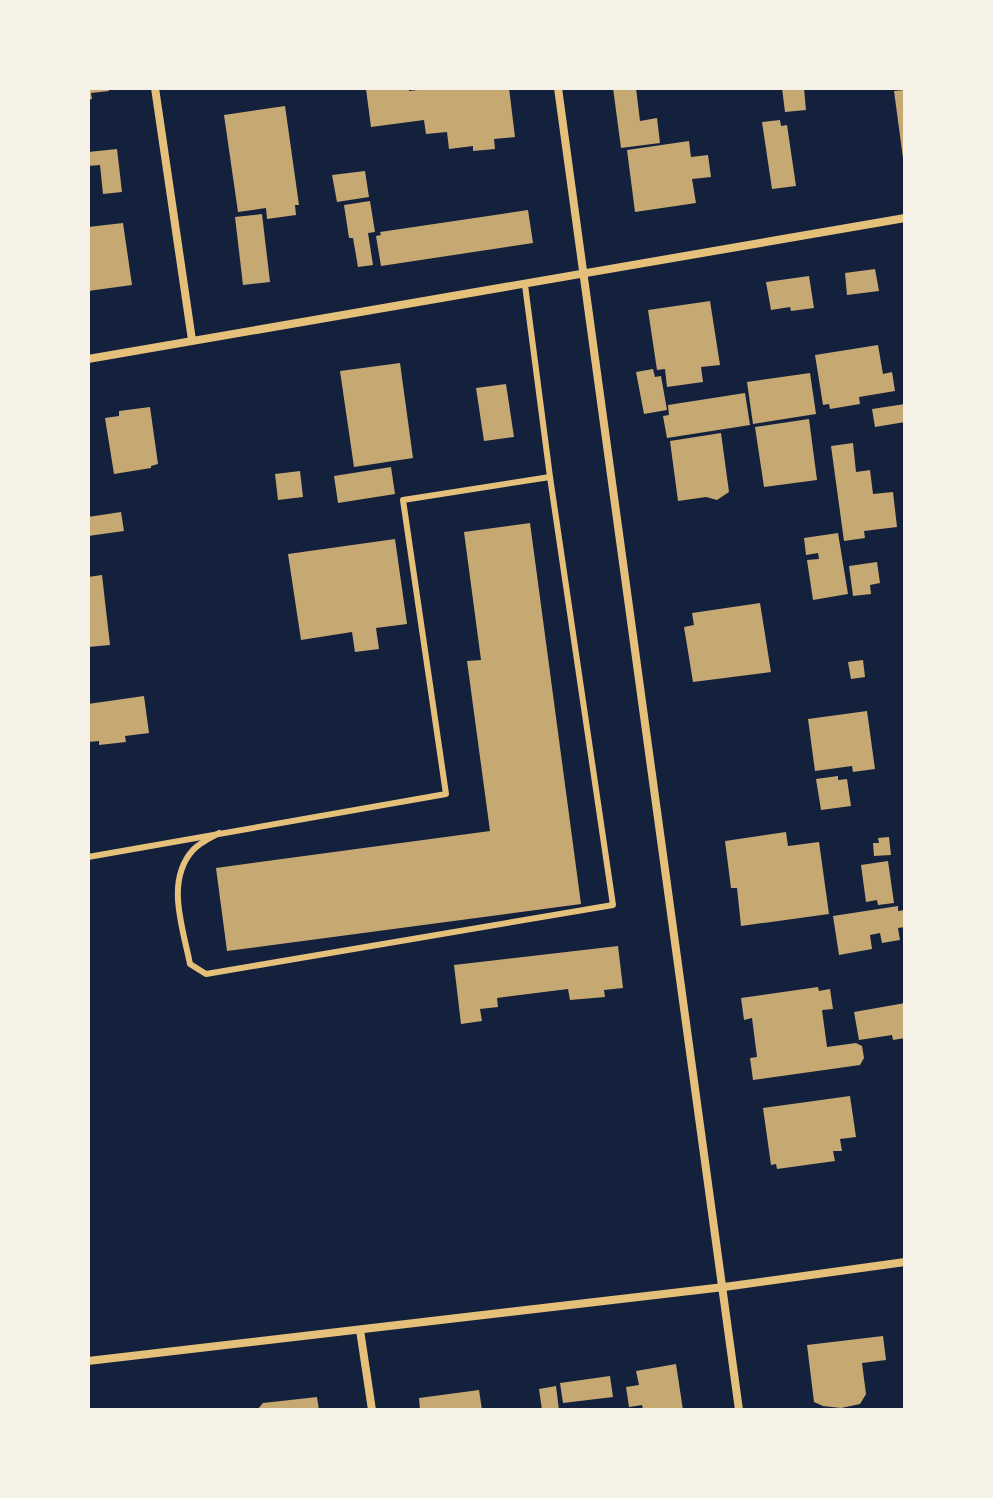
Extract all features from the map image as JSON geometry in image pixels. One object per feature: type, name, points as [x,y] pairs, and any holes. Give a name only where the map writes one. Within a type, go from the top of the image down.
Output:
[{"type":"street","points":[[155,88],[192,340]]},
{"type":"street","points":[[558,88],[739,1410]]},
{"type":"street","points":[[88,359],[905,218]]},
{"type":"street","points":[[88,1361],[724,1287],[905,1262]]},
{"type":"street","points":[[360,1330],[372,1410]]},
{"type":"lane","points":[[219,833],[194,848],[180,867],[177,898],[190,964],[206,974],[613,905],[525,285]]},
{"type":"lane","points":[[88,857],[446,794],[403,500],[550,477]]},
{"type":"building","points":[[88,88],[108,88],[109,91],[91,93],[92,99],[88,100]]},
{"type":"building","points":[[409,88],[409,91],[509,88],[515,137],[494,139],[495,149],[473,151],[473,146],[449,149],[447,132],[426,134],[424,120],[371,127],[366,89]]},
{"type":"building","points":[[613,88],[636,88],[640,121],[657,118],[660,143],[621,148]]},
{"type":"building","points":[[782,88],[804,88],[806,110],[785,112]]},
{"type":"building","points":[[905,90],[905,157],[903,158],[894,91]]},
{"type":"building","points":[[285,106],[299,205],[295,205],[296,215],[267,219],[266,208],[238,212],[224,115]]},
{"type":"building","points":[[780,120],[781,126],[787,125],[796,186],[772,189],[762,122]]},
{"type":"building","points":[[689,141],[691,157],[708,155],[711,177],[692,179],[696,203],[635,212],[627,150]]},
{"type":"building","points":[[117,149],[122,192],[103,194],[100,165],[88,166],[88,152]]},
{"type":"building","points":[[365,171],[369,197],[337,202],[332,175]]},
{"type":"building","points":[[370,201],[375,232],[368,233],[373,265],[358,267],[344,205]]},
{"type":"building","points":[[528,210],[533,243],[381,266],[376,236],[381,235],[380,232]]},
{"type":"building","points":[[262,214],[270,282],[243,285],[235,217]]},
{"type":"building","points":[[123,223],[132,285],[88,291],[88,227]]},
{"type":"building","points":[[875,269],[879,291],[847,295],[845,273]]},
{"type":"building","points":[[809,276],[814,308],[771,310],[766,282]]},
{"type":"building","points":[[710,301],[720,365],[701,367],[703,382],[667,387],[665,369],[657,370],[648,310]]},
{"type":"building","points":[[878,345],[883,374],[892,372],[895,391],[859,397],[860,404],[830,409],[829,404],[823,405],[815,355]]},
{"type":"building","points":[[400,363],[413,458],[354,467],[340,371]]},
{"type":"building","points":[[653,369],[655,377],[661,376],[667,410],[644,414],[636,372]]},
{"type":"building","points":[[810,373],[816,414],[753,424],[747,382]]},
{"type":"building","points":[[506,384],[514,437],[484,441],[476,388]]},
{"type":"building","points":[[745,393],[750,425],[667,438],[663,416],[669,415],[668,405]]},
{"type":"building","points":[[905,404],[905,422],[875,427],[872,409]]},
{"type":"building","points":[[150,407],[158,464],[114,474],[105,418],[119,416],[119,411]]},
{"type":"building","points":[[809,419],[817,480],[764,487],[755,427]]},
{"type":"building","points":[[721,433],[729,492],[717,500],[706,497],[678,501],[670,441]]},
{"type":"building","points":[[853,443],[856,472],[870,470],[873,494],[893,492],[897,527],[864,531],[865,538],[844,541],[831,446]]},
{"type":"building","points":[[391,467],[395,494],[338,503],[334,476]]},
{"type":"building","points":[[300,471],[303,497],[278,500],[275,474]]},
{"type":"building","points":[[121,512],[124,531],[88,536],[88,517]]},
{"type":"building","points":[[530,523],[581,904],[227,951],[216,868],[490,831],[467,661],[481,660],[464,532]]},
{"type":"building","points":[[838,533],[848,594],[813,600],[807,560],[819,559],[818,553],[806,555],[804,538]]},
{"type":"building","points":[[395,539],[407,624],[376,628],[379,649],[355,652],[352,632],[301,640],[288,554]]},
{"type":"building","points":[[877,562],[880,583],[870,585],[871,594],[853,596],[849,566]]},
{"type":"building","points":[[102,575],[110,645],[88,647],[88,577]]},
{"type":"building","points":[[760,603],[771,672],[693,682],[684,627],[694,625],[692,613]]},
{"type":"building","points":[[863,660],[865,677],[851,679],[848,662]]},
{"type":"building","points":[[144,696],[149,733],[125,736],[126,742],[99,745],[99,741],[88,742],[88,704]]},
{"type":"building","points":[[867,711],[875,769],[853,772],[852,766],[815,771],[808,719]]},
{"type":"building","points":[[838,776],[838,780],[847,779],[851,806],[821,810],[816,779]]},
{"type":"building","points":[[786,832],[788,846],[819,842],[829,914],[741,926],[737,888],[731,888],[725,841]]},
{"type":"building","points":[[889,837],[891,855],[874,856],[873,843],[879,843],[878,838]]},
{"type":"building","points":[[888,861],[894,903],[878,905],[877,900],[866,902],[861,865]]},
{"type":"building","points":[[898,906],[898,911],[905,910],[905,927],[898,928],[900,940],[882,943],[880,933],[870,935],[872,949],[839,955],[833,916]]},
{"type":"building","points":[[618,946],[623,988],[604,990],[605,997],[570,1000],[568,989],[497,998],[498,1007],[480,1009],[482,1021],[461,1024],[454,965]]},
{"type":"building","points":[[818,987],[819,991],[830,989],[833,1009],[822,1010],[827,1047],[856,1043],[862,1046],[864,1058],[860,1065],[753,1080],[750,1058],[757,1057],[752,1018],[744,1020],[741,998]]},
{"type":"building","points":[[905,1003],[905,1038],[893,1040],[892,1035],[859,1040],[854,1012]]},
{"type":"building","points":[[850,1096],[856,1137],[840,1139],[842,1151],[833,1151],[835,1161],[777,1169],[776,1164],[771,1165],[763,1108]]},
{"type":"building","points":[[883,1336],[886,1360],[862,1363],[866,1394],[860,1404],[841,1408],[814,1402],[807,1345]]},
{"type":"building","points":[[676,1364],[683,1410],[643,1410],[642,1405],[629,1407],[626,1387],[639,1385],[636,1371]]},
{"type":"building","points":[[610,1376],[613,1397],[563,1403],[560,1383]]},
{"type":"building","points":[[556,1386],[559,1410],[542,1410],[539,1389]]},
{"type":"building","points":[[479,1390],[482,1410],[420,1410],[419,1398]]},
{"type":"building","points":[[317,1397],[319,1410],[257,1410],[263,1403]]}]
